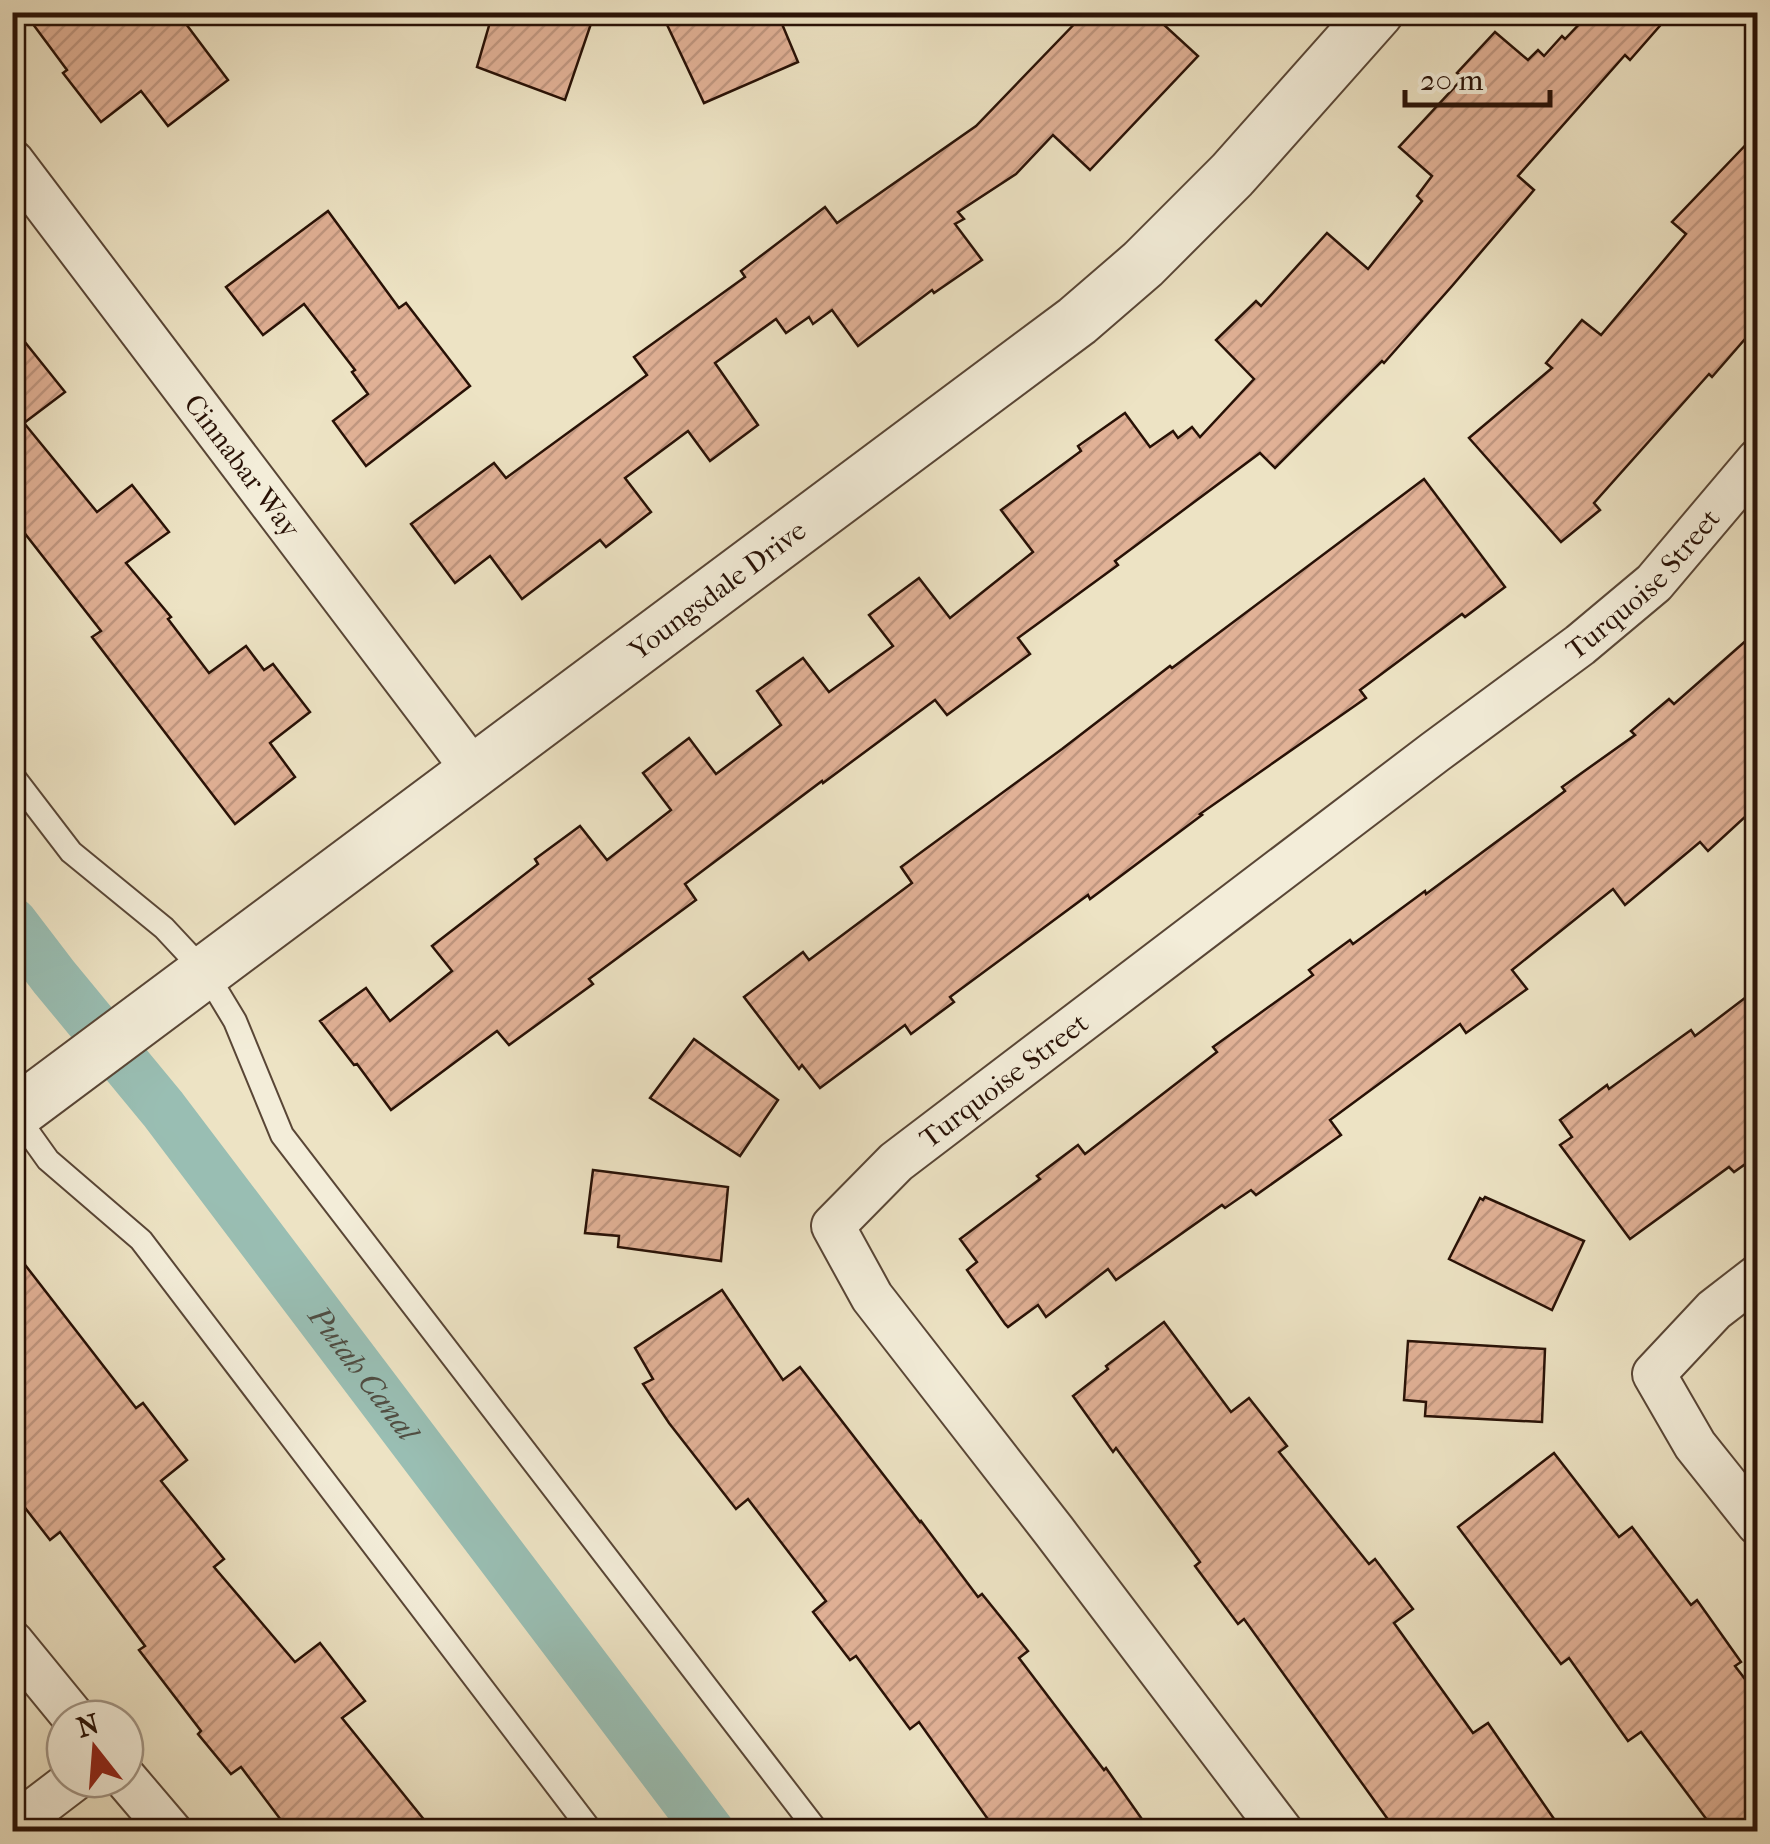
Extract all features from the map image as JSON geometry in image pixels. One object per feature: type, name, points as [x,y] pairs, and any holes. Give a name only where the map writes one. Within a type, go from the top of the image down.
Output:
[{"type":"street","name":"Youngsdale Drive","points":[[17,1112],[1077,321],[1144,264],[1232,176],[1377,12]]},
{"type":"street","name":"Cinnabar Way","points":[[12,161],[474,771]]},
{"type":"street","name":"Turquoise Street","points":[[1282,1832],[872,1298],[833,1226],[896,1162],[1580,645],[1654,583],[1758,460]]},
{"type":"street","points":[[1758,1276],[1714,1310],[1654,1374],[1695,1445],[1758,1524]]},
{"type":"street","points":[[12,1642],[59,1699]]},
{"type":"street","points":[[12,1827],[48,1799]]},
{"type":"street","points":[[143,1799],[171,1832]]},
{"type":"lane","points":[[12,775],[71,852],[164,928],[191,984],[236,1021],[282,1135],[818,1832]]},
{"type":"lane","points":[[17,1112],[48,1160],[141,1240],[592,1832]]},
{"type":"building","points":[[24,12],[177,12],[228,80],[168,126],[141,91],[101,122],[63,73],[67,70]]},
{"type":"building","points":[[493,12],[595,12],[565,100],[477,67]]},
{"type":"building","points":[[661,12],[777,12],[798,62],[704,103]]},
{"type":"building","points":[[1086,12],[1150,12],[1198,56],[1090,170],[1053,135],[1016,174],[958,212],[964,219],[955,224],[982,260],[934,293],[932,290],[858,346],[832,310],[813,324],[809,317],[786,333],[776,319],[715,363],[758,425],[710,461],[688,431],[625,478],[651,512],[606,547],[600,540],[522,599],[490,556],[455,583],[411,524],[494,463],[506,478],[647,375],[634,357],[745,277],[741,271],[825,207],[837,223],[976,126]]},
{"type":"building","points":[[1579,12],[1672,12],[1630,60],[1625,55],[1518,176],[1534,190],[1452,286],[1384,363],[1275,468],[1260,453],[1018,638],[1030,654],[947,715],[935,700],[685,884],[696,900],[589,979],[593,984],[509,1045],[497,1031],[391,1110],[320,1021],[366,988],[390,1021],[452,971],[432,946],[538,864],[535,859],[580,826],[607,860],[671,810],[643,773],[689,738],[716,774],[781,725],[757,691],[803,658],[829,692],[893,646],[869,615],[919,578],[950,618],[1033,552],[1001,510],[1125,413],[1150,447],[1173,431],[1178,438],[1192,427],[1200,437],[1254,379],[1216,340],[1256,301],[1261,306],[1327,233],[1368,269],[1422,201],[1417,196],[1432,176],[1399,147],[1463,78],[1457,73],[1495,32],[1528,60],[1538,50],[1544,56],[1585,18]]},
{"type":"building","points":[[1758,132],[1758,324],[1594,503],[1600,510],[1561,542],[1469,438],[1552,368],[1546,363],[1582,320],[1601,335],[1686,234],[1672,222]]},
{"type":"building","points":[[328,211],[399,308],[406,303],[470,386],[366,466],[333,421],[368,394],[352,372],[355,370],[304,304],[263,335],[226,287]]},
{"type":"building","points":[[12,326],[65,392],[24,423],[97,512],[132,485],[169,532],[126,563],[171,617],[168,619],[209,673],[246,646],[264,670],[273,664],[310,712],[270,743],[295,777],[235,824],[92,637],[101,631],[12,517]]},
{"type":"building","points":[[1424,479],[1505,587],[1360,690],[1366,698],[950,997],[954,1002],[911,1034],[905,1025],[820,1088],[802,1065],[799,1069],[744,997],[803,952],[809,960],[912,883],[901,867]]},
{"type":"building","points":[[1758,630],[1758,805],[1708,851],[1700,842],[1625,905],[1613,889],[1512,970],[1527,989],[1466,1033],[1460,1024],[1330,1120],[1341,1135],[1256,1195],[1251,1190],[1225,1208],[1222,1205],[1116,1280],[1108,1269],[1046,1317],[1038,1305],[1008,1327],[1005,1324],[967,1270],[977,1262],[960,1239],[1078,1145],[1085,1154],[1217,1052],[1213,1047],[1313,975],[1309,970],[1350,940],[1353,944],[1425,891],[1426,894],[1565,791],[1562,787],[1635,735],[1631,731],[1669,699],[1674,704]]},
{"type":"building","points":[[1758,988],[1758,1155],[1734,1172],[1729,1167],[1630,1239],[1560,1145],[1572,1137],[1560,1120],[1691,1030],[1695,1036]]},
{"type":"building","points":[[694,1039],[778,1100],[740,1156],[650,1098]]},
{"type":"building","points":[[593,1170],[728,1187],[721,1261],[618,1247],[619,1236],[585,1233]]},
{"type":"building","points":[[1480,1198],[1584,1241],[1552,1310],[1449,1259]]},
{"type":"building","points":[[12,1248],[136,1408],[143,1403],[187,1460],[161,1481],[224,1559],[214,1567],[295,1662],[320,1643],[365,1701],[342,1718],[434,1832],[290,1832],[241,1767],[231,1774],[198,1734],[201,1731],[139,1650],[145,1646],[60,1532],[50,1540],[12,1491]]},
{"type":"building","points":[[722,1290],[783,1380],[800,1367],[978,1597],[982,1594],[1028,1651],[1019,1658],[1151,1832],[997,1832],[919,1722],[910,1729],[856,1656],[850,1660],[813,1612],[826,1601],[748,1499],[736,1509],[643,1384],[653,1379],[635,1348]]},
{"type":"building","points":[[1164,1322],[1231,1412],[1249,1398],[1287,1446],[1279,1452],[1369,1564],[1375,1559],[1413,1609],[1394,1623],[1473,1733],[1488,1723],[1563,1832],[1397,1832],[1244,1619],[1238,1624],[1195,1566],[1200,1562],[1073,1396]]},
{"type":"building","points":[[1408,1341],[1545,1349],[1542,1422],[1425,1416],[1426,1402],[1404,1400]]},
{"type":"building","points":[[1554,1453],[1619,1537],[1632,1527],[1691,1605],[1697,1600],[1741,1662],[1735,1666],[1758,1696],[1758,1832],[1716,1832],[1641,1732],[1628,1741],[1569,1658],[1561,1664],[1458,1527]]},
{"type":"waterway","name":"Putah Canal","points":[[12,922],[163,1109],[710,1832]]}]
